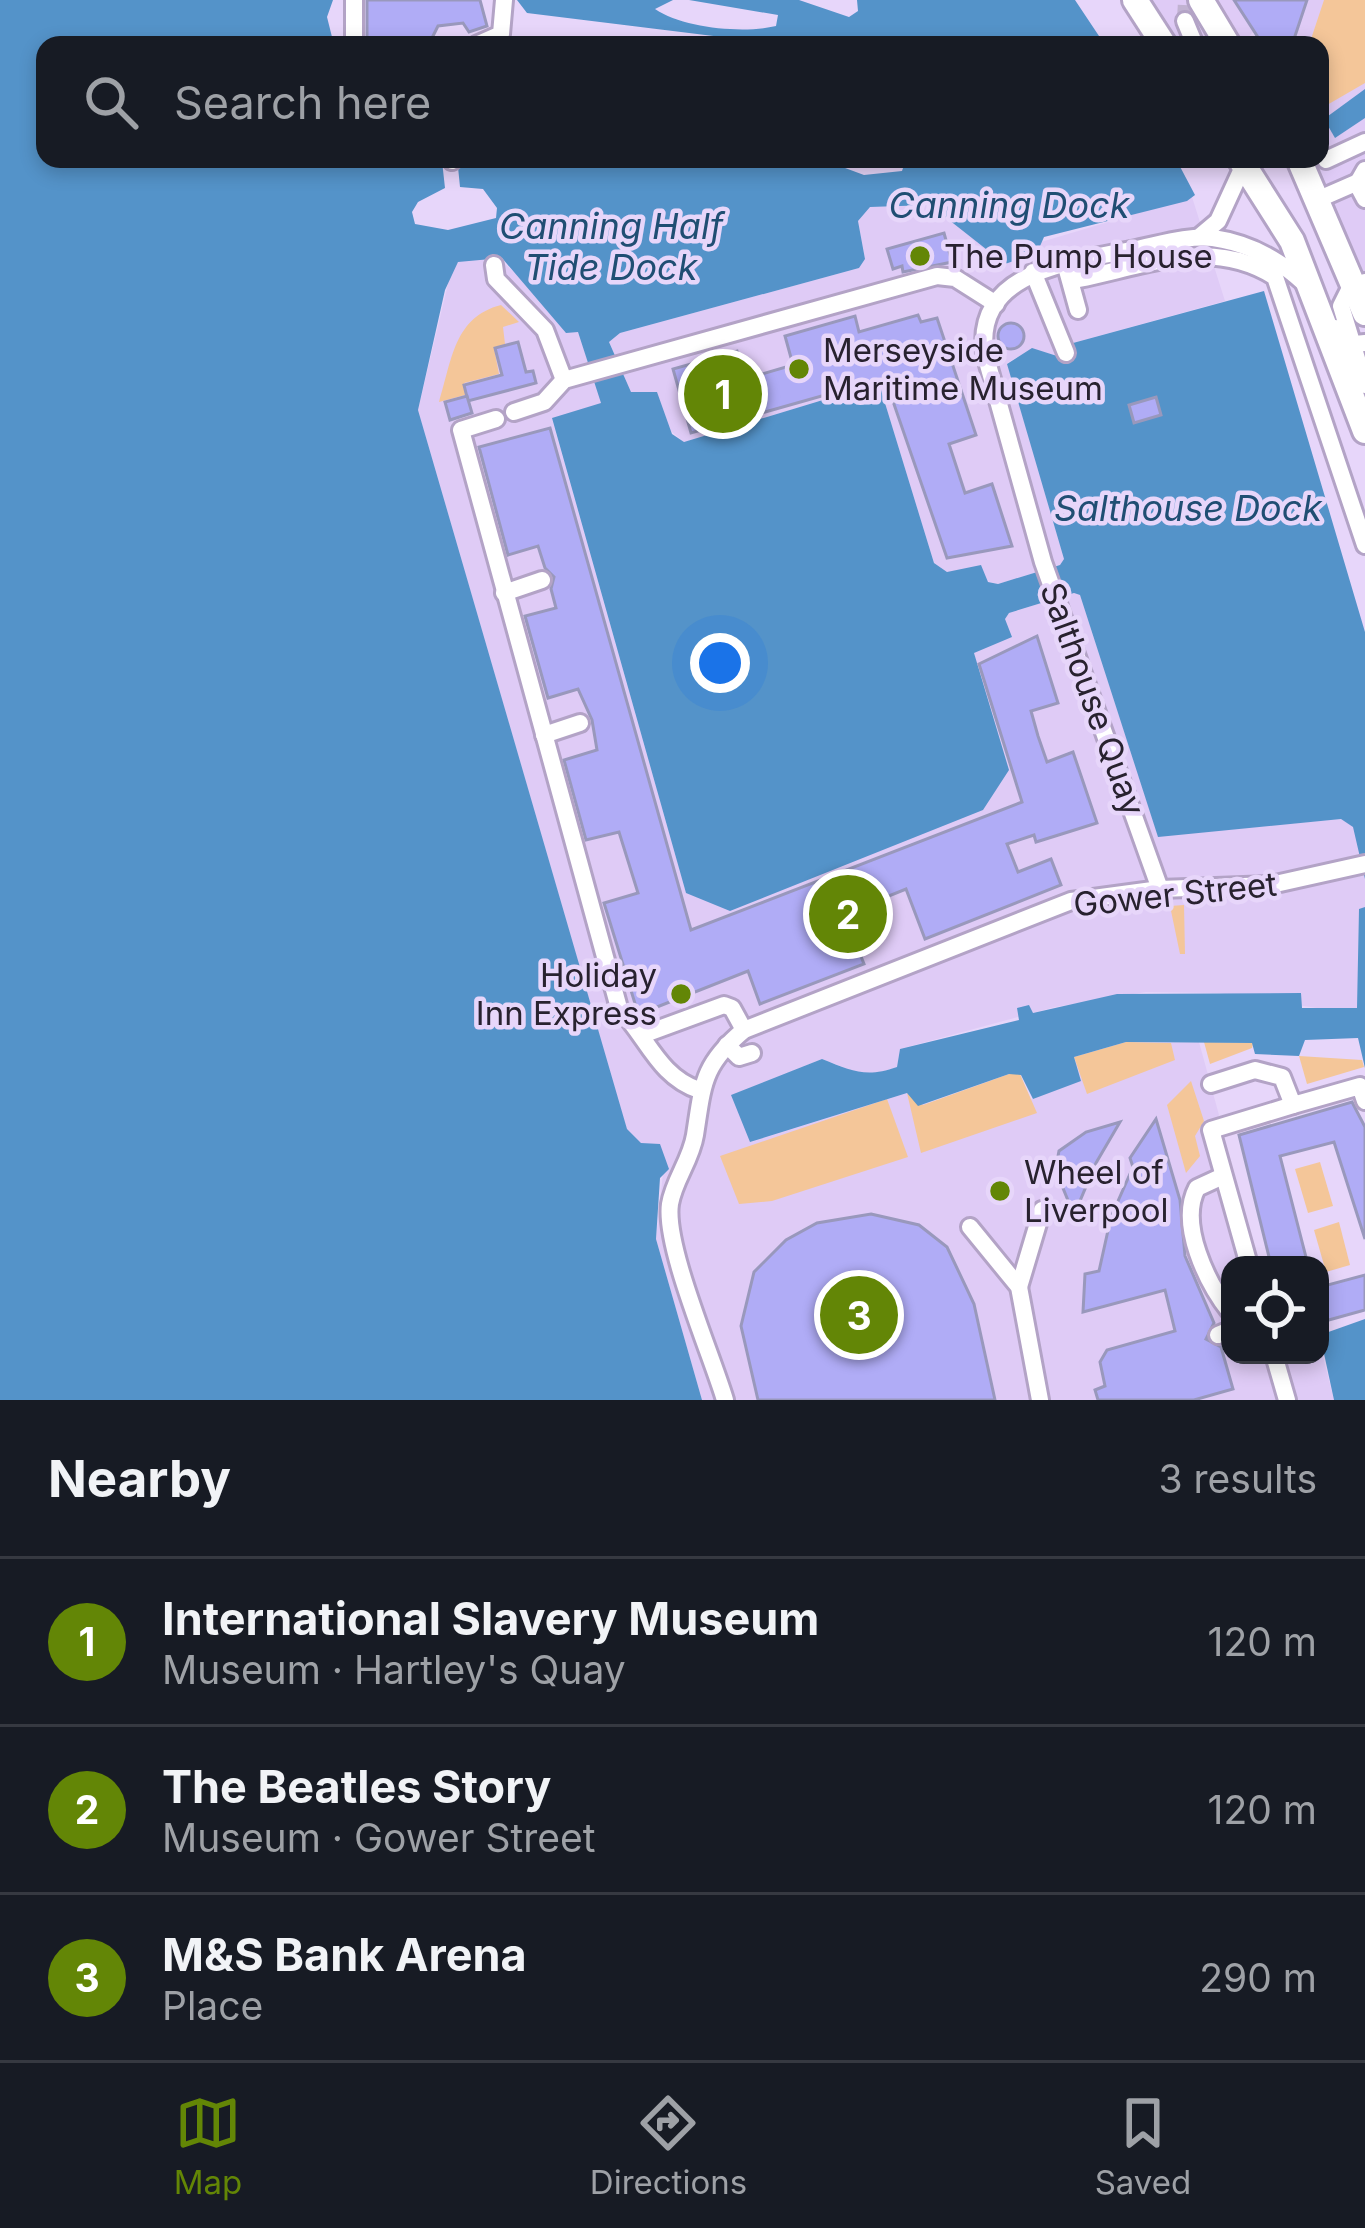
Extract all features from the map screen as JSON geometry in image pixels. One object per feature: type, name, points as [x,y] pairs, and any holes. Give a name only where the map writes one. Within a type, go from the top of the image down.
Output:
[{"type":"highway","points":[[1135,0],[1159,36]]},
{"type":"highway","points":[[1201,0],[1221,36]]},
{"type":"highway","points":[[1249,168],[1264,188],[1359,389],[1365,431]]},
{"type":"highway","points":[[1304,168],[1360,284],[1365,313]]},
{"type":"street","points":[[354,0],[354,36]]},
{"type":"street","points":[[496,36],[501,34],[504,0]]},
{"type":"street","points":[[1185,21],[1191,36]]},
{"type":"street","points":[[1329,159],[1365,142]]},
{"type":"street","points":[[1199,237],[1217,221],[1241,168]]},
{"type":"street","points":[[1319,199],[1363,184]]},
{"type":"street","points":[[514,412],[544,402],[569,379],[937,276],[955,278],[996,304],[1033,272],[1199,237],[1264,254],[1312,290],[1345,345],[1358,344]]},
{"type":"street","points":[[1079,279],[1214,253],[1253,263],[1275,277],[1365,545]]},
{"type":"street","points":[[1065,263],[1078,310]]},
{"type":"street","points":[[494,265],[496,279],[544,330],[569,379]]},
{"type":"street","points":[[1033,272],[1066,353]]},
{"type":"street","points":[[1359,389],[1358,344],[1341,306],[1360,284]]},
{"type":"street","name":"Salthouse Quay","points":[[996,304],[983,340],[990,403],[1056,615],[1160,889]]},
{"type":"street","points":[[496,419],[461,430],[620,1008],[644,1034],[670,1078],[699,1090]]},
{"type":"street","points":[[503,592],[542,580]]},
{"type":"street","points":[[544,735],[580,723]]},
{"type":"street","name":"Gower Street","points":[[739,1048],[809,1011],[1085,907],[1160,889],[1271,892],[1358,866]]},
{"type":"street","points":[[644,1034],[724,1005],[732,1008],[739,1048],[699,1090],[692,1148],[670,1205],[669,1236],[725,1400]]},
{"type":"street","points":[[1211,1084],[1256,1070],[1282,1076],[1293,1105]]},
{"type":"street","points":[[1246,1256],[1211,1130],[1360,1086],[1365,1101]]},
{"type":"street","points":[[1221,1300],[1210,1286],[1188,1210],[1197,1188],[1223,1176]]},
{"type":"street","points":[[1040,1400],[1019,1287],[1042,1210]]},
{"type":"street","points":[[970,1227],[1019,1287]]},
{"type":"street","points":[[1277,1364],[1287,1400]]},
{"type":"shaded area","points":[[1120,0],[1365,0],[1365,282],[1303,168],[1329,168],[1329,36],[1257,36],[1254,31],[1249,36],[1144,36]]},
{"type":"shaded area","points":[[1324,0],[1365,0],[1365,83],[1329,104],[1329,36],[1312,36]]},
{"type":"shaded area","points":[[1192,197],[1225,301],[1073,343],[1073,349],[1057,356],[1032,349],[1007,363],[1064,559],[1060,565],[998,584],[947,572],[934,563],[881,390],[869,386],[684,442],[671,431],[657,393],[631,392],[609,342],[620,333],[859,268],[865,259],[858,221],[869,207],[930,205],[998,255]]},
{"type":"shaded area","points":[[495,255],[525,282],[565,332],[578,332],[602,403],[552,419],[686,893],[976,663],[974,653],[1009,613],[1074,593],[1080,595],[1158,836],[1341,819],[1354,827],[1365,879],[1365,907],[1359,910],[1358,1008],[1336,1011],[1219,993],[1146,992],[1055,1007],[900,1049],[897,1067],[876,1074],[865,1076],[822,1059],[732,1095],[751,1142],[907,1093],[913,1104],[1034,1099],[1073,1062],[1161,1043],[1199,1042],[1219,1115],[1211,1130],[1246,1256],[1221,1256],[1221,1364],[1325,1364],[1334,1400],[702,1400],[656,1239],[663,1173],[627,1130],[418,410],[451,271],[458,262]]},
{"type":"shaded area","points":[[501,305],[519,322],[503,327],[505,344],[494,348],[499,374],[464,383],[465,395],[439,402],[464,330],[473,319]]},
{"type":"shaded area","points":[[1184,905],[1185,954],[1180,954],[1170,906]]},
{"type":"shaded area","points":[[1126,1042],[1171,1043],[1175,1060],[1087,1094],[1074,1057]]},
{"type":"shaded area","points":[[1204,1042],[1253,1043],[1252,1048],[1210,1064]]},
{"type":"shaded area","points":[[1299,1056],[1362,1060],[1364,1067],[1307,1084]]},
{"type":"shaded area","points":[[1020,1074],[1037,1113],[921,1153],[907,1093],[923,1105]]},
{"type":"shaded area","points":[[1191,1081],[1204,1121],[1195,1136],[1200,1156],[1186,1173],[1167,1105]]},
{"type":"shaded area","points":[[887,1099],[908,1157],[772,1201],[739,1204],[720,1156]]},
{"type":"shaded area","points":[[1320,1162],[1333,1206],[1308,1213],[1295,1169]]},
{"type":"shaded area","points":[[1339,1222],[1350,1265],[1329,1271],[1329,1256],[1321,1256],[1314,1230]]},
{"type":"water","points":[[0,0],[333,0],[327,17],[332,36],[36,36],[36,168],[443,168],[445,188],[418,202],[412,212],[415,224],[448,230],[496,218],[497,208],[483,189],[460,187],[458,168],[845,168],[864,175],[903,168],[1181,168],[1195,195],[1187,201],[1044,237],[1037,253],[1005,264],[930,205],[870,207],[858,221],[865,259],[859,268],[620,333],[609,342],[631,392],[657,392],[672,434],[684,442],[869,386],[881,390],[934,563],[947,572],[981,565],[988,582],[998,584],[1060,565],[1064,559],[1007,364],[1032,348],[1057,356],[1072,350],[1073,343],[1264,291],[1365,632],[1365,879],[1353,827],[1341,819],[1158,837],[1080,595],[1074,593],[1009,613],[1005,619],[1012,637],[974,653],[1009,770],[983,810],[730,911],[686,893],[552,418],[601,403],[578,332],[566,333],[502,258],[458,262],[445,290],[418,410],[627,1129],[641,1143],[660,1144],[669,1169],[660,1178],[656,1239],[702,1400],[0,1400]]},
{"type":"water","points":[[517,0],[673,0],[655,9],[697,25],[747,29],[776,26],[778,15],[689,0],[799,0],[849,17],[858,11],[857,0],[1075,0],[1099,36],[713,36],[527,13]]},
{"type":"water","points":[[1365,89],[1365,118],[1335,138],[1329,115]]},
{"type":"water","points":[[1365,907],[1365,1068],[1358,1038],[1305,1040],[1299,1056],[1255,1054],[1252,1043],[1126,1042],[1074,1057],[1081,1081],[1033,1099],[1021,1075],[1009,1074],[918,1106],[907,1093],[750,1142],[731,1095],[822,1059],[859,1072],[897,1067],[900,1049],[1019,1020],[1017,1008],[1029,1005],[1033,1013],[1117,994],[1301,993],[1302,1008],[1357,1008],[1359,909]]},
{"type":"water","points":[[1365,1319],[1365,1400],[1334,1400],[1326,1364],[1329,1332]]},
{"type":"building","points":[[367,0],[480,0],[487,26],[469,32],[463,23],[438,26],[433,36],[367,36]]},
{"type":"building","points":[[1234,0],[1307,0],[1295,36],[1257,36]]},
{"type":"building","name":"The Pump House","points":[[944,233],[952,262],[903,272],[902,266],[893,269],[887,249]]},
{"type":"building","points":[[918,315],[921,322],[937,318],[976,435],[949,444],[965,493],[992,484],[1012,546],[947,558],[885,378],[691,433],[673,369],[737,351],[745,379],[793,365],[785,336],[855,316],[859,332]]},
{"type":"building","points":[[1011,323],[1024,336],[1011,349],[998,336]]},
{"type":"building","points":[[518,342],[526,372],[533,371],[536,383],[468,401],[464,385],[502,375],[495,348]]},
{"type":"building","points":[[467,396],[472,413],[450,420],[445,402]]},
{"type":"building","points":[[1156,397],[1161,415],[1134,423],[1129,405]]},
{"type":"building","points":[[550,428],[691,930],[1022,802],[979,664],[1037,636],[1058,703],[1031,711],[1038,736],[1047,762],[1073,752],[1097,823],[1036,842],[1034,835],[1007,844],[1018,872],[1051,859],[1061,885],[925,939],[906,889],[844,914],[864,964],[760,1004],[748,971],[652,1009],[637,1010],[604,903],[638,893],[619,832],[586,840],[564,760],[597,750],[592,720],[578,689],[548,698],[525,616],[556,608],[551,589],[554,577],[545,568],[538,546],[508,555],[479,447]]},
{"type":"building","points":[[1352,1102],[1365,1127],[1365,1239],[1334,1142],[1280,1156],[1306,1256],[1269,1256],[1239,1135]]},
{"type":"building","points":[[1156,1119],[1180,1200],[1185,1256],[1214,1323],[1206,1339],[1221,1347],[1221,1364],[1226,1364],[1233,1389],[1194,1400],[1098,1400],[1095,1390],[1105,1386],[1100,1362],[1107,1350],[1175,1331],[1165,1290],[1083,1312],[1085,1274],[1099,1271],[1111,1217],[1133,1167],[1130,1158]]},
{"type":"building","points":[[1120,1122],[1074,1215],[1058,1176],[1054,1177],[1059,1151],[1086,1132]]},
{"type":"building","points":[[871,1214],[919,1225],[947,1247],[974,1304],[995,1400],[758,1400],[741,1326],[754,1272],[786,1240],[817,1223]]},
{"type":"building","points":[[1365,1275],[1365,1310],[1329,1320],[1329,1285]]},
{"type":"tunnel","points":[[1185,21],[1186,0]]},
{"type":"place","name":"The Pump House","points":[[920,256]]},
{"type":"place","name":"Merseyside Maritime Museum","points":[[799,369]]},
{"type":"place","name":"International Slavery Museum","points":[[723,394]]},
{"type":"place","name":"The Beatles Story","points":[[848,914]]},
{"type":"place","name":"Holiday Inn Express","points":[[681,994]]},
{"type":"place","name":"Wheel of Liverpool","points":[[1000,1191]]},
{"type":"place","name":"M&S Bank Arena","points":[[859,1315]]},
{"type":"water label","name":"Canning Dock","points":[[1009,205]]},
{"type":"water label","name":"Canning Half Tide Dock","points":[[611,246]]},
{"type":"water label","name":"Salthouse Dock","points":[[1188,508]]}]
